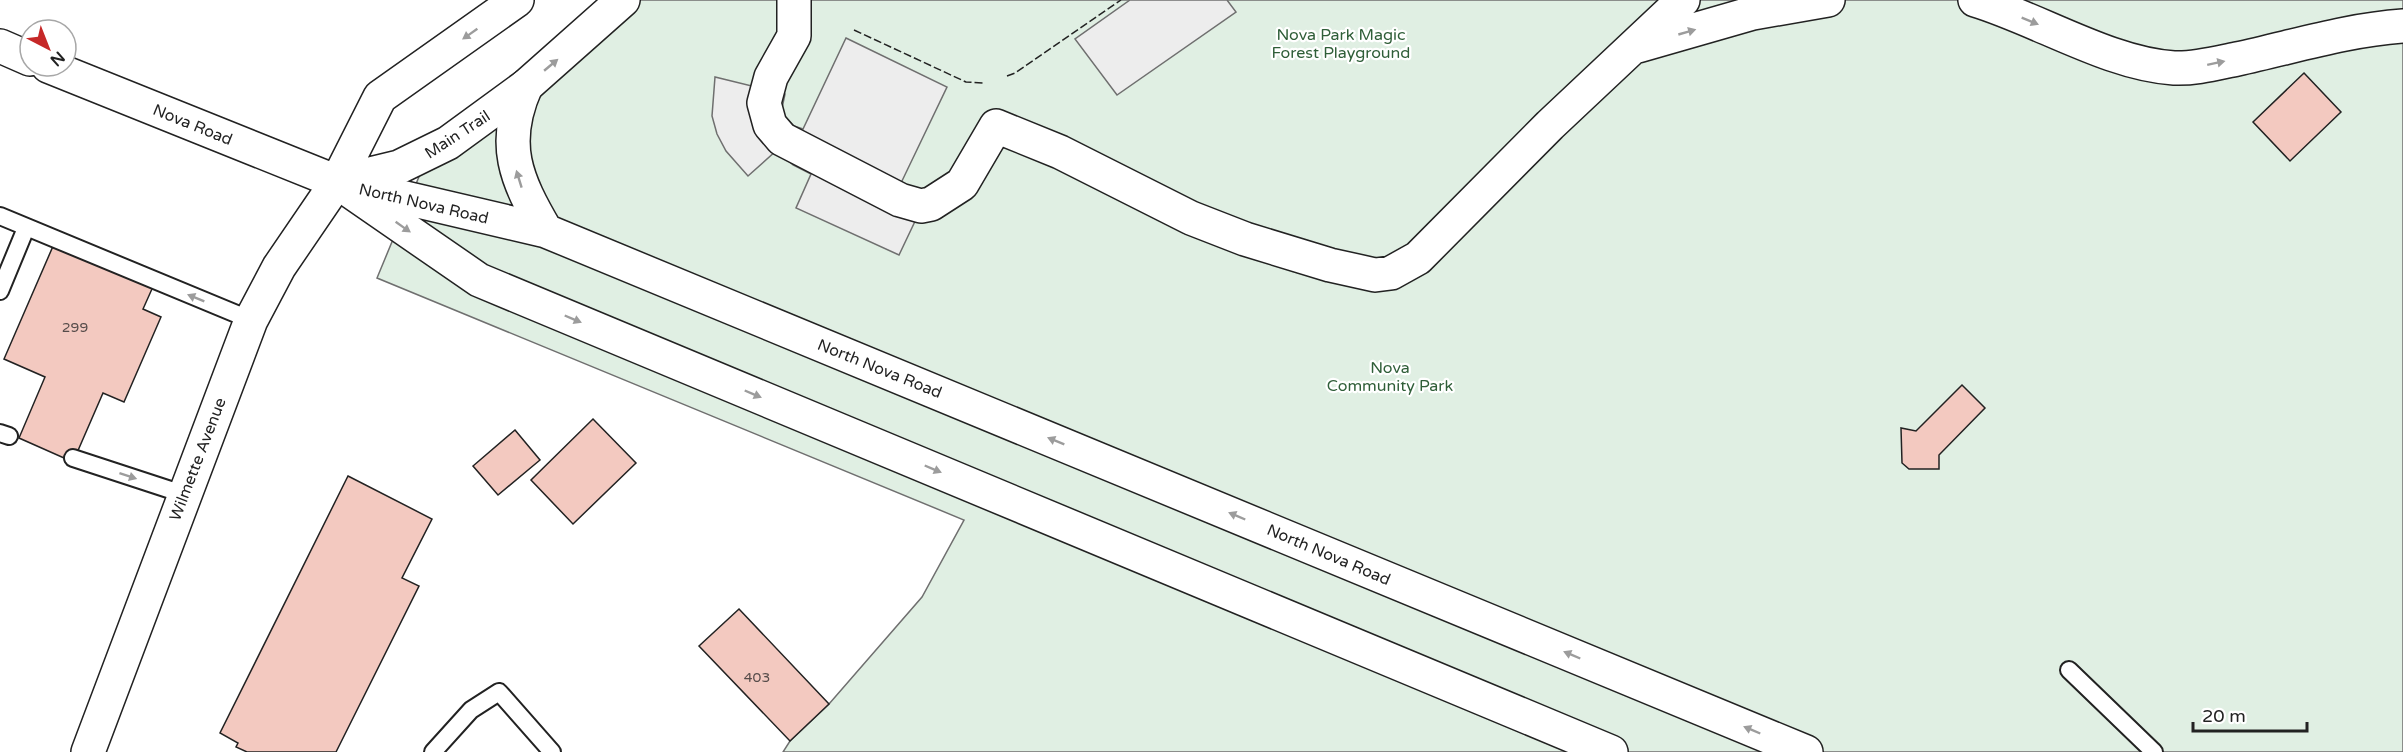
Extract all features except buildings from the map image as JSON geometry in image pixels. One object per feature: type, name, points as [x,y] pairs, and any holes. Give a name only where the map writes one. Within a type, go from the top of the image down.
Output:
[{"type":"main road","points":[[337,182],[380,97],[517,0]]},
{"type":"main road","name":"Main Trail","points":[[337,182],[373,175],[428,155],[448,143],[526,86],[623,0]]},
{"type":"main road","points":[[794,0],[794,36],[765,90],[764,103],[770,125],[792,145],[900,200],[921,206],[931,204],[953,192],[968,174],[996,126],[1060,152],[1191,218],[1245,239],[1330,265],[1375,275],[1391,273],[1418,258],[1550,125],[1683,0]]},
{"type":"main road","points":[[1631,49],[1753,13],[1828,0]]},
{"type":"main road","points":[[1975,0],[2115,54],[2174,68],[2201,66],[2370,28],[2403,26]]},
{"type":"main road","points":[[0,46],[18,54]]},
{"type":"main road","name":"Nova Road","points":[[78,78],[337,182]]},
{"type":"main road","points":[[526,86],[514,118],[512,137],[515,161],[524,192],[546,231]]},
{"type":"main road","name":"North Nova Road","points":[[337,182],[546,231],[1806,752]]},
{"type":"main road","name":"North Nova Road","points":[[337,182],[479,280],[1611,752]]},
{"type":"main road","name":"Wilmette Avenue","points":[[88,752],[183,494],[251,320],[279,267],[337,182]]},
{"type":"lane","points":[[0,216],[29,230],[251,320]]},
{"type":"lane","points":[[0,291],[29,230]]},
{"type":"lane","points":[[73,458],[183,494]]},
{"type":"lane","points":[[2069,670],[2154,752]]},
{"type":"lane","points":[[433,752],[471,710],[499,692],[552,752]]},
{"type":"green space","name":"Nova Community Park","points":[[622,0],[2403,0],[2403,752],[783,752],[790,741],[829,704],[922,597],[964,520],[377,278],[428,155]]},
{"type":"shaded area","points":[[1130,0],[1227,0],[1236,12],[1117,95],[1075,39]]},
{"type":"shaded area","points":[[846,38],[947,87],[901,183],[928,194],[899,255],[796,208],[811,174],[793,165],[777,150],[748,176],[726,151],[717,134],[712,116],[715,77],[785,94],[782,108],[784,115],[794,126],[803,129]]},
{"type":"fence","points":[[1007,76],[1015,73],[1121,0]]},
{"type":"fence","points":[[854,30],[966,82],[983,83]]},
{"type":"park label","name":"Nova Park Magic Forest Playground","points":[[1341,43]]}]
